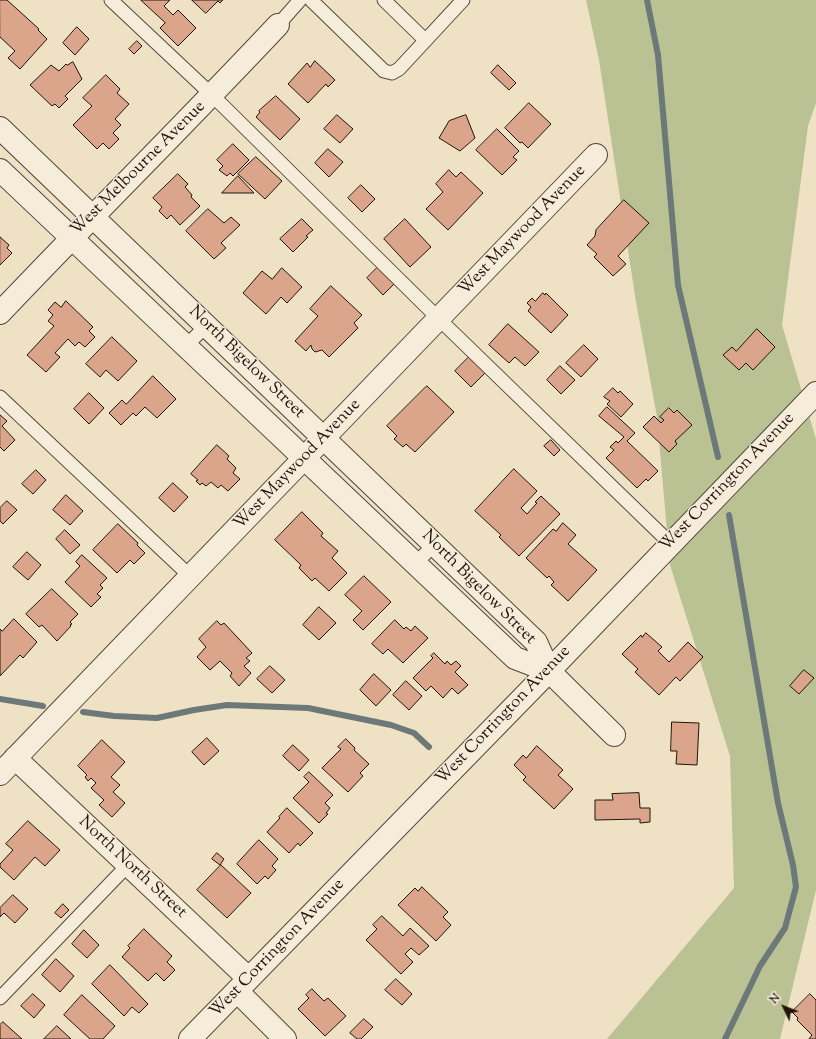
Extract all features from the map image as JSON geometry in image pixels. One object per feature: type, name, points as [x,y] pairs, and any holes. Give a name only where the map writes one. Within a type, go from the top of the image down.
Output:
[{"type":"street","name":"West Melbourne Avenue","points":[[0,313],[278,25]]},
{"type":"street","name":"North Bigelow Street","points":[[0,128],[324,437],[536,642],[549,670]]},
{"type":"street","name":"West Maywood Avenue","points":[[0,774],[596,155]]},
{"type":"street","name":"North Bigelow Street","points":[[0,170],[72,237],[303,459],[515,658],[549,670]]},
{"type":"street","name":"West Corrington Avenue","points":[[190,1039],[549,670],[816,392]]},
{"type":"street","points":[[549,670],[614,735]]},
{"type":"street","name":"North North Street","points":[[15,758],[128,865],[242,985],[285,1039]]},
{"type":"lane","points":[[111,0],[212,95],[439,319],[670,543]]},
{"type":"lane","points":[[278,25],[300,0]]},
{"type":"lane","points":[[311,0],[384,71],[392,73],[399,69],[463,0]]},
{"type":"lane","points":[[384,0],[425,40]]},
{"type":"lane","points":[[186,346],[207,325]]},
{"type":"lane","points":[[0,397],[191,577]]},
{"type":"lane","points":[[415,564],[435,544]]},
{"type":"lane","points":[[0,998],[128,865]]},
{"type":"green space","points":[[586,0],[816,0],[816,103],[808,126],[782,325],[816,439],[816,890],[780,1039],[607,1039],[734,888],[730,756],[670,565],[657,417],[636,302],[599,60]]},
{"type":"building","points":[[0,0],[7,0],[39,29],[38,30],[47,39],[20,69],[8,58],[15,51],[0,37]]},
{"type":"building","points":[[141,0],[170,0],[164,6],[173,15],[178,10],[196,28],[178,46],[160,28],[165,23]]},
{"type":"building","points":[[192,0],[223,0],[220,3],[218,1],[206,13]]},
{"type":"building","points":[[77,27],[89,39],[75,55],[63,43]]},
{"type":"building","points":[[137,41],[142,46],[134,54],[129,49]]},
{"type":"building","points":[[315,61],[335,80],[328,87],[326,84],[308,103],[288,84],[307,63],[310,67]]},
{"type":"building","points":[[73,62],[82,79],[65,96],[68,99],[59,108],[55,104],[52,106],[30,85],[51,65],[59,71],[66,64],[67,65]]},
{"type":"building","points":[[498,65],[516,83],[509,90],[491,73]]},
{"type":"building","points":[[106,75],[120,89],[117,93],[129,104],[115,119],[121,125],[113,133],[119,139],[109,149],[103,143],[97,149],[73,125],[92,106],[83,98]]},
{"type":"building","points":[[276,96],[300,119],[280,140],[256,117],[260,112],[259,111]]},
{"type":"building","points":[[529,103],[551,124],[528,148],[522,142],[520,143],[505,128]]},
{"type":"building","points":[[337,115],[353,129],[340,143],[324,129]]},
{"type":"building","points":[[466,115],[475,138],[460,151],[439,138],[449,121]]},
{"type":"building","points":[[497,129],[519,151],[513,157],[517,160],[502,175],[476,150]]},
{"type":"building","points":[[233,144],[249,160],[233,176],[230,173],[227,176],[219,170],[223,166],[217,160]]},
{"type":"building","points":[[328,149],[343,162],[329,177],[315,163]]},
{"type":"building","points":[[256,157],[282,181],[265,199],[238,174]]},
{"type":"building","points":[[449,170],[456,177],[461,172],[483,193],[448,230],[426,209],[443,192],[436,184]]},
{"type":"building","points":[[178,174],[188,184],[185,187],[192,195],[191,197],[200,206],[180,225],[171,215],[167,219],[159,211],[162,207],[153,198]]},
{"type":"building","points":[[238,176],[254,193],[222,193]]},
{"type":"building","points":[[361,185],[375,199],[362,212],[348,198]]},
{"type":"building","points":[[624,200],[649,223],[618,256],[626,264],[613,276],[594,257],[597,254],[587,245],[595,236],[596,230]]},
{"type":"building","points":[[208,209],[224,223],[231,217],[240,225],[221,243],[226,248],[214,259],[186,231]]},
{"type":"building","points":[[302,219],[313,230],[293,252],[280,239]]},
{"type":"building","points":[[405,219],[431,247],[410,267],[384,239]]},
{"type":"building","points":[[0,237],[9,245],[7,248],[12,253],[0,265]]},
{"type":"building","points":[[378,267],[394,284],[383,295],[367,278]]},
{"type":"building","points":[[282,268],[302,287],[287,303],[281,297],[266,314],[243,293],[262,271],[272,279]]},
{"type":"building","points":[[331,286],[362,315],[354,323],[358,328],[329,357],[322,350],[315,352],[311,345],[306,351],[295,341],[318,316],[310,309]]},
{"type":"building","points":[[543,293],[545,295],[546,293],[568,315],[551,333],[528,311],[531,307],[527,303],[532,298],[535,301]]},
{"type":"building","points":[[66,301],[93,327],[89,331],[95,337],[85,347],[79,342],[75,346],[68,339],[55,353],[60,357],[46,372],[27,355],[54,326],[48,321],[53,315],[48,310],[55,302],[61,307]]},
{"type":"building","points":[[508,324],[539,352],[525,366],[515,357],[509,363],[489,345]]},
{"type":"building","points":[[757,329],[775,347],[753,370],[746,363],[739,370],[723,355],[732,347],[736,351]]},
{"type":"building","points":[[112,337],[137,361],[118,381],[106,370],[100,377],[86,364]]},
{"type":"building","points":[[584,345],[598,359],[581,377],[566,363]]},
{"type":"building","points":[[470,356],[486,372],[471,387],[455,371]]},
{"type":"building","points":[[560,366],[575,380],[561,394],[547,380]]},
{"type":"building","points":[[153,376],[176,399],[157,418],[145,407],[136,416],[133,413],[121,425],[109,413],[122,400],[126,404]]},
{"type":"building","points":[[427,386],[454,412],[415,452],[406,444],[403,447],[394,439],[397,436],[387,426]]},
{"type":"building","points":[[613,388],[618,393],[620,391],[633,404],[621,417],[607,404],[610,401],[604,397]]},
{"type":"building","points":[[89,393],[104,408],[89,424],[74,409]]},
{"type":"building","points":[[607,407],[635,433],[627,441],[658,471],[648,481],[646,479],[637,488],[606,458],[614,450],[610,447],[616,441],[618,443],[624,437],[599,416]]},
{"type":"building","points":[[669,408],[674,413],[677,410],[692,425],[675,441],[677,444],[669,452],[643,427],[654,416],[661,423],[664,420],[660,417]]},
{"type":"building","points":[[0,415],[7,421],[2,426],[15,440],[4,451],[0,447]]},
{"type":"building","points":[[551,440],[560,450],[554,456],[544,446]]},
{"type":"building","points":[[217,445],[229,456],[227,459],[236,468],[233,473],[240,479],[228,491],[221,485],[218,488],[211,482],[206,486],[202,483],[200,485],[196,481],[198,480],[191,474]]},
{"type":"building","points":[[514,469],[537,491],[521,508],[527,514],[541,496],[560,514],[519,556],[499,537],[501,535],[475,511]]},
{"type":"building","points":[[36,470],[46,480],[33,494],[22,484]]},
{"type":"building","points":[[173,483],[188,497],[174,512],[159,498]]},
{"type":"building","points":[[66,495],[83,511],[70,525],[53,510]]},
{"type":"building","points":[[7,501],[17,510],[3,524],[0,521],[0,508]]},
{"type":"building","points":[[302,512],[323,533],[321,536],[338,551],[332,558],[347,573],[329,591],[315,578],[312,581],[299,568],[301,565],[275,540]]},
{"type":"building","points":[[563,523],[576,535],[568,544],[597,570],[568,601],[551,585],[554,582],[549,576],[547,578],[526,558],[553,529],[556,531]]},
{"type":"building","points":[[118,524],[138,543],[137,545],[145,553],[134,564],[130,560],[117,573],[93,550]]},
{"type":"building","points":[[65,530],[80,545],[70,554],[56,539]]},
{"type":"building","points":[[27,552],[41,565],[28,580],[13,567]]},
{"type":"building","points":[[82,555],[107,578],[100,585],[103,588],[97,594],[101,597],[91,607],[65,582],[80,566],[76,562]]},
{"type":"building","points":[[364,576],[391,602],[363,630],[353,620],[362,611],[345,595]]},
{"type":"building","points":[[52,589],[78,614],[70,622],[72,624],[70,625],[71,626],[57,641],[42,625],[39,627],[26,614]]},
{"type":"building","points":[[319,607],[336,623],[319,640],[303,625]]},
{"type":"building","points":[[14,619],[37,642],[23,658],[20,655],[0,676],[0,629],[2,631]]},
{"type":"building","points":[[395,620],[404,629],[406,627],[411,631],[415,626],[428,638],[403,663],[388,649],[383,654],[372,644]]},
{"type":"building","points":[[217,621],[221,625],[224,623],[252,653],[246,658],[250,661],[244,666],[251,673],[239,686],[230,676],[232,673],[220,661],[210,670],[197,657],[206,647],[199,639]]},
{"type":"building","points":[[646,633],[662,647],[658,651],[669,662],[688,642],[703,657],[680,681],[676,677],[659,695],[635,672],[638,669],[622,654],[641,635],[642,637]]},
{"type":"building","points":[[434,653],[445,664],[447,661],[451,665],[456,661],[461,666],[455,672],[468,685],[458,694],[452,688],[443,698],[431,686],[426,691],[413,678],[433,658],[431,656]]},
{"type":"building","points":[[270,666],[285,680],[272,693],[257,679]]},
{"type":"building","points":[[804,670],[814,678],[799,694],[790,686]]},
{"type":"building","points":[[374,674],[391,690],[376,706],[360,690]]},
{"type":"building","points":[[406,681],[422,696],[409,710],[393,695]]},
{"type":"building","points":[[672,722],[699,723],[697,765],[676,764],[677,751],[671,751]]},
{"type":"building","points":[[207,738],[219,751],[204,765],[192,752]]},
{"type":"building","points":[[346,739],[355,748],[354,750],[369,764],[360,773],[363,776],[348,792],[322,768],[341,749],[338,747]]},
{"type":"building","points":[[102,740],[125,762],[111,777],[120,785],[113,792],[125,803],[112,817],[99,805],[104,800],[91,788],[96,783],[91,778],[88,781],[85,777],[87,775],[78,766]]},
{"type":"building","points":[[293,745],[309,760],[299,771],[283,756]]},
{"type":"building","points":[[537,746],[563,770],[558,775],[573,789],[554,809],[523,780],[526,777],[514,765],[523,755],[526,758]]},
{"type":"building","points":[[309,772],[333,795],[325,803],[330,808],[326,813],[328,814],[319,823],[293,798],[309,782],[304,777]]},
{"type":"building","points":[[639,793],[640,808],[650,808],[650,822],[640,823],[640,819],[595,820],[595,800],[613,800],[612,794]]},
{"type":"building","points":[[287,808],[313,833],[300,846],[298,843],[289,853],[267,832]]},
{"type":"building","points":[[28,821],[60,850],[45,866],[35,857],[14,880],[0,867],[0,864],[13,850],[6,844]]},
{"type":"building","points":[[259,840],[278,859],[272,866],[276,870],[268,879],[265,876],[257,884],[237,864]]},
{"type":"building","points":[[217,853],[224,859],[220,865],[212,859]]},
{"type":"building","points":[[221,865],[251,893],[227,918],[197,890]]},
{"type":"building","points":[[422,887],[448,912],[443,917],[451,925],[436,941],[398,905],[415,888],[418,891]]},
{"type":"building","points":[[13,895],[28,909],[15,923],[4,913],[0,917],[0,908]]},
{"type":"building","points":[[63,904],[69,910],[61,918],[55,913]]},
{"type":"building","points":[[382,916],[403,936],[410,928],[429,946],[419,955],[411,948],[405,954],[413,962],[401,974],[366,940],[377,929],[373,925]]},
{"type":"building","points":[[144,929],[172,956],[167,962],[175,970],[164,981],[156,973],[148,981],[122,957],[130,948],[128,946]]},
{"type":"building","points":[[84,930],[99,945],[87,958],[72,944]]},
{"type":"building","points":[[56,959],[74,976],[60,992],[42,975]]},
{"type":"building","points":[[110,965],[148,1004],[139,1013],[132,1007],[124,1016],[92,984]]},
{"type":"building","points":[[396,979],[412,994],[402,1005],[385,990]]},
{"type":"building","points":[[312,989],[324,1001],[328,998],[346,1016],[325,1036],[298,1009],[309,998],[306,995]]},
{"type":"building","points":[[33,994],[45,1005],[34,1018],[21,1006]]},
{"type":"building","points":[[810,994],[816,1000],[816,1039],[809,1039],[812,1035],[797,1020],[798,1018],[792,1012]]},
{"type":"building","points":[[82,995],[115,1026],[103,1039],[90,1039],[64,1015]]},
{"type":"building","points":[[364,1019],[373,1027],[361,1039],[357,1039],[350,1033]]},
{"type":"building","points":[[3,1022],[22,1039],[0,1039],[0,1025]]},
{"type":"building","points":[[57,1026],[71,1039],[44,1039]]},
{"type":"waterway","points":[[647,0],[658,55],[678,285],[718,457]]},
{"type":"waterway","points":[[725,1039],[760,966],[785,928],[796,887],[793,865],[778,803],[729,515]]},
{"type":"waterway","points":[[0,699],[43,706]]},
{"type":"waterway","points":[[83,712],[114,716],[157,718],[227,705],[308,708],[391,725],[414,733],[429,747]]}]
